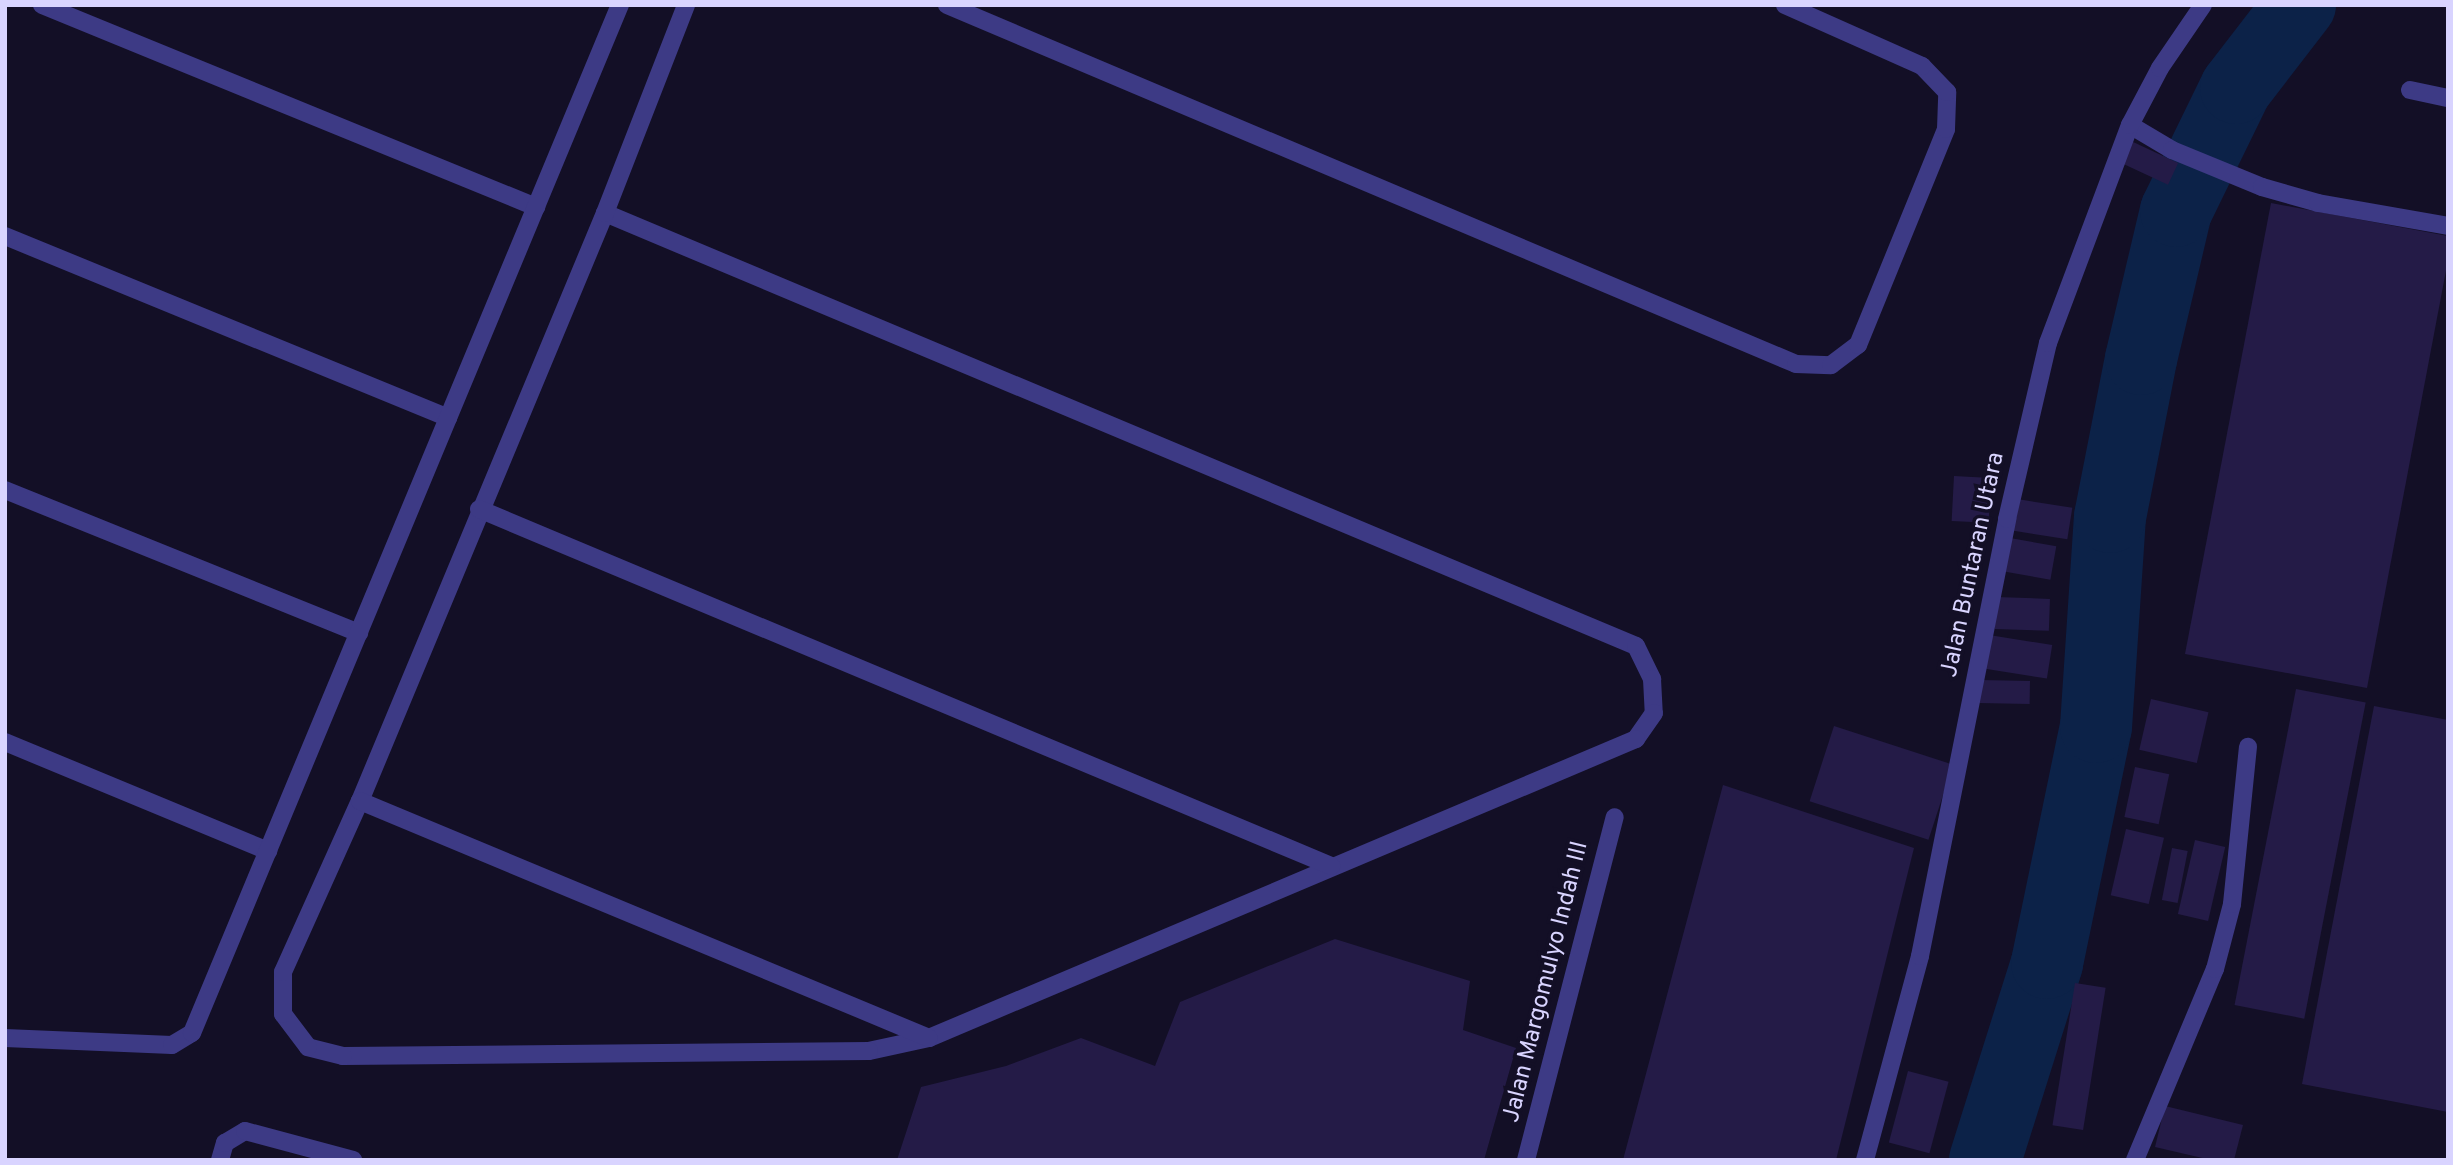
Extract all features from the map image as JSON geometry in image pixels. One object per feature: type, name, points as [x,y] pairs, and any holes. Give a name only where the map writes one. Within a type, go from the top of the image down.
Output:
[{"type":"street","points":[[42,5],[536,207]]},
{"type":"street","points":[[6,1035],[172,1045],[184,1041],[192,1033],[620,5]]},
{"type":"street","points":[[605,213],[1636,646],[1652,679],[1654,713],[1636,739],[929,1038],[869,1051],[343,1056],[308,1047],[283,1014],[283,972],[360,801],[479,509],[605,213],[686,5]]},
{"type":"street","points":[[947,5],[1796,364],[1831,365],[1857,345],[1946,129],[1947,92],[1922,66],[1784,5]]},
{"type":"street","name":"Jalan Buntaran Utara","points":[[1865,1160],[1920,956],[2007,519],[2048,344],[2130,125],[2160,68],[2203,5]]},
{"type":"street","points":[[2410,90],[2448,98]]},
{"type":"street","points":[[2130,125],[2172,150],[2262,187],[2318,203],[2448,226]]},
{"type":"street","points":[[5,236],[448,418]]},
{"type":"street","points":[[5,490],[359,633]]},
{"type":"street","points":[[479,509],[1331,866]]},
{"type":"street","points":[[5,742],[268,851]]},
{"type":"street","points":[[2135,1160],[2215,970],[2232,904],[2248,747]]},
{"type":"street","points":[[360,801],[929,1038]]},
{"type":"street","name":"Jalan Margomulyo Indah III","points":[[1526,1160],[1615,817]]},
{"type":"street","points":[[222,1151],[245,1131],[353,1160]]},
{"type":"building","points":[[2131,141],[2178,163],[2168,185],[2121,163]]},
{"type":"building","points":[[2271,203],[2448,236],[2448,260],[2367,688],[2185,654]]},
{"type":"building","points":[[1954,476],[1991,478],[1989,523],[1952,521]]},
{"type":"building","points":[[2017,499],[2072,508],[2067,539],[2012,531]]},
{"type":"building","points":[[2010,538],[2056,546],[2050,580],[2004,571]]},
{"type":"building","points":[[1996,597],[2050,599],[2049,631],[1995,629]]},
{"type":"building","points":[[1989,635],[2052,645],[2047,679],[1984,669]]},
{"type":"building","points":[[1979,680],[2030,681],[2030,704],[1979,703]]},
{"type":"building","points":[[2296,689],[2366,703],[2304,1019],[2235,1005]]},
{"type":"building","points":[[2151,699],[2208,712],[2197,763],[2139,750]]},
{"type":"building","points":[[2374,706],[2448,720],[2448,1112],[2302,1084]]},
{"type":"building","points":[[1834,726],[1953,765],[1928,840],[1810,801]]},
{"type":"building","points":[[2135,767],[2169,774],[2159,824],[2124,817]]},
{"type":"building","points":[[1723,785],[1914,848],[1836,1160],[1623,1160]]},
{"type":"building","points":[[2126,829],[2164,838],[2149,904],[2111,895]]},
{"type":"building","points":[[2195,840],[2225,847],[2208,921],[2178,914]]},
{"type":"building","points":[[2172,848],[2188,851],[2178,903],[2162,900]]},
{"type":"building","points":[[1335,939],[1470,981],[1463,1030],[1516,1048],[1484,1160],[897,1160],[921,1087],[1006,1066],[1081,1038],[1155,1066],[1180,1002]]},
{"type":"building","points":[[2075,983],[2106,988],[2083,1130],[2052,1125]]},
{"type":"building","points":[[1908,1071],[1949,1082],[1929,1153],[1889,1142]]},
{"type":"building","points":[[2165,1106],[2243,1125],[2234,1160],[2211,1160],[2155,1147]]},
{"type":"waterway","points":[[1985,1160],[2047,963],[2096,727],[2110,517],[2141,359],[2176,211],[2236,88],[2300,5]]}]
